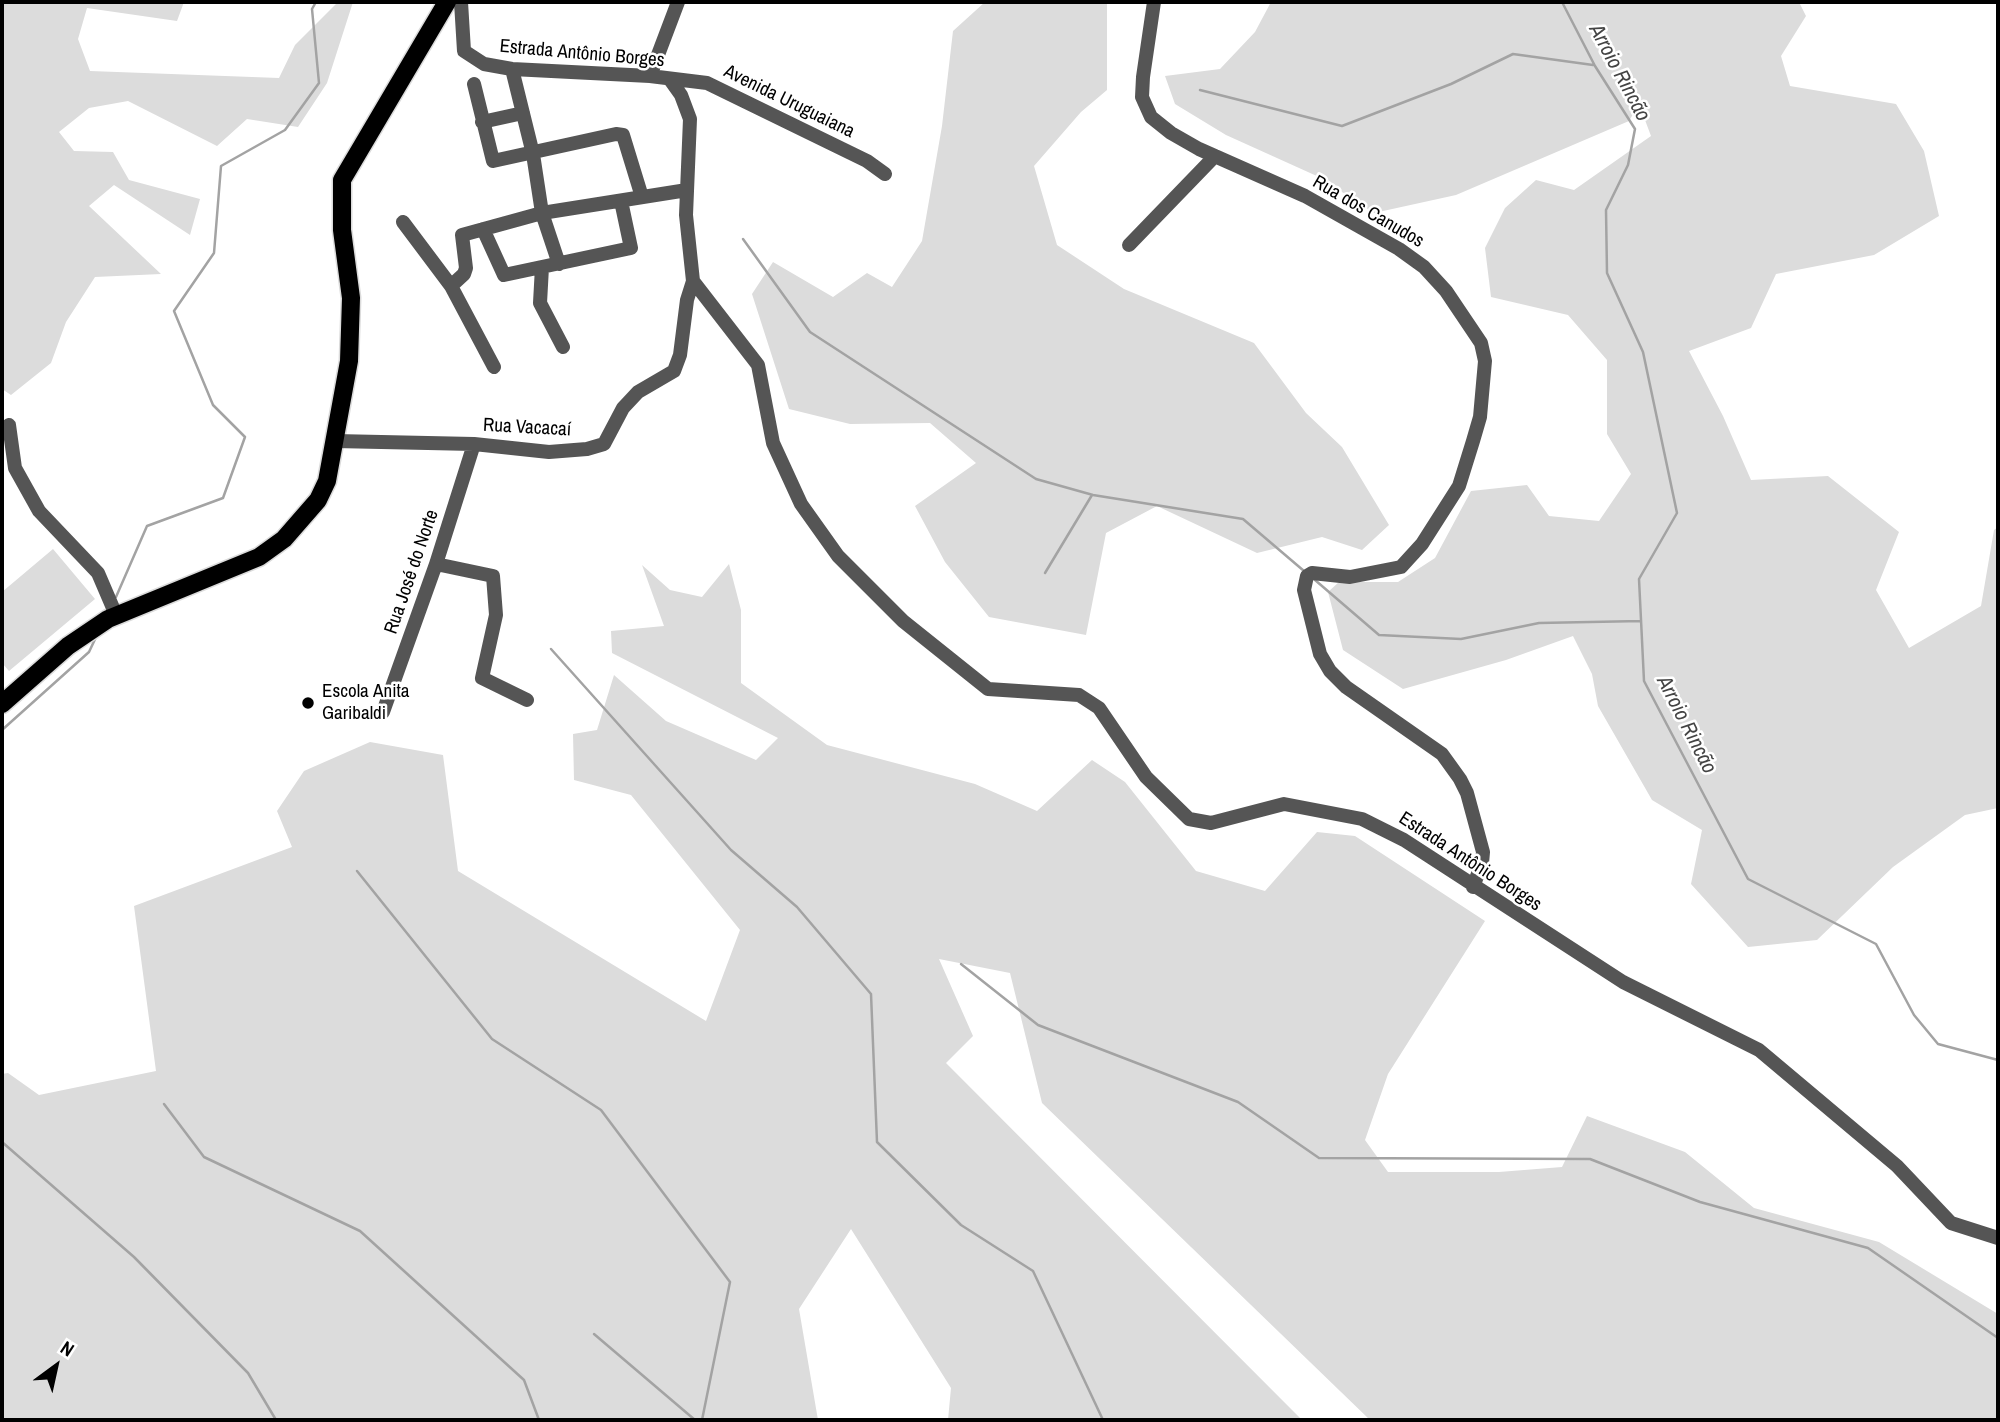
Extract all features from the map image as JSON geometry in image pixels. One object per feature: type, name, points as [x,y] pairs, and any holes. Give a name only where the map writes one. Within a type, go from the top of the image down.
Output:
[{"type":"main road","points":[[2,704],[68,646],[106,621],[259,557],[284,539],[318,500],[327,481],[349,361],[351,298],[342,230],[342,180],[447,2]]},
{"type":"street","name":"Estrada Antônio Borges","points":[[461,2],[464,51],[484,64],[512,69],[650,76],[671,80],[681,95],[690,119],[688,259],[693,281],[758,365],[773,443],[801,504],[838,556],[903,621],[988,689],[1079,695],[1099,708],[1146,777],[1189,819],[1212,823],[1284,804],[1362,819],[1404,840],[1623,982],[1759,1050],[1897,1166],[1951,1223],[1998,1238]]},
{"type":"street","points":[[650,76],[678,2]]},
{"type":"street","name":"Rua dos Canudos","points":[[1154,2],[1142,97],[1151,117],[1171,133],[1305,196],[1399,248],[1424,267],[1446,291],[1481,343],[1485,361],[1480,417],[1473,442],[1460,486],[1422,544],[1401,567],[1350,577],[1312,573],[1304,582],[1320,654],[1330,671],[1346,687],[1442,754],[1468,793],[1483,852],[1473,887]]},
{"type":"street","points":[[512,69],[533,154],[542,213],[559,264]]},
{"type":"street","name":"Avenida Uruguaiana","points":[[671,80],[707,83],[782,122],[867,161],[885,174]]},
{"type":"street","points":[[474,84],[493,161],[616,134],[623,135],[642,197]]},
{"type":"street","points":[[482,122],[523,113]]},
{"type":"street","points":[[1129,245],[1215,156]]},
{"type":"street","points":[[451,286],[464,274],[466,268],[460,236],[542,213],[687,190]]},
{"type":"street","points":[[483,229],[504,275],[559,264],[631,248],[621,201]]},
{"type":"street","points":[[403,222],[451,286],[494,368]]},
{"type":"street","points":[[542,267],[540,303],[563,347]]},
{"type":"street","name":"Rua Vacacaí","points":[[335,442],[474,444],[549,452],[587,449],[604,444],[623,408],[638,393],[674,371],[680,355],[687,300],[693,281]]},
{"type":"street","points":[[9,425],[15,468],[39,511],[98,573],[106,621]]},
{"type":"street","name":"Rua José do Norte","points":[[383,712],[436,564],[474,444]]},
{"type":"street","points":[[436,564],[493,576],[496,615],[482,678],[527,700]]},
{"type":"shaded area","points":[[2,2],[184,2],[177,21],[87,8],[78,39],[90,71],[279,78],[295,45],[338,2],[353,2],[327,83],[298,127],[247,119],[217,146],[128,101],[89,108],[59,132],[74,151],[113,152],[129,180],[200,199],[190,235],[114,185],[89,206],[161,274],[95,277],[66,322],[51,363],[11,395],[2,389]]},
{"type":"shaded area","points":[[985,2],[1107,2],[1107,90],[1081,112],[1034,166],[1057,245],[1124,289],[1254,343],[1306,413],[1342,447],[1389,525],[1362,550],[1322,537],[1257,553],[1157,506],[1106,533],[1086,635],[989,617],[945,562],[915,506],[976,463],[930,423],[850,424],[789,409],[752,294],[773,262],[833,297],[867,273],[892,287],[922,241],[942,126],[953,31]]},
{"type":"shaded area","points":[[1271,2],[1799,2],[1806,16],[1781,56],[1790,86],[1896,104],[1924,151],[1939,216],[1874,255],[1776,274],[1751,328],[1689,351],[1723,416],[1751,480],[1828,476],[1899,532],[1876,590],[1909,648],[1981,606],[1994,530],[1998,527],[1998,808],[1965,815],[1893,867],[1817,940],[1748,947],[1691,884],[1702,830],[1652,800],[1598,706],[1592,674],[1573,636],[1506,660],[1403,689],[1343,650],[1328,592],[1339,582],[1398,582],[1435,558],[1471,491],[1527,485],[1549,516],[1599,521],[1631,474],[1607,434],[1607,360],[1568,315],[1491,297],[1485,248],[1505,208],[1536,180],[1574,190],[1651,136],[1639,104],[1629,121],[1456,195],[1374,213],[1319,177],[1226,135],[1175,104],[1165,76],[1220,69],[1255,32]]},
{"type":"shaded area","points":[[53,549],[95,599],[9,671],[2,663],[2,592]]},
{"type":"shaded area","points":[[729,564],[741,610],[741,683],[827,745],[975,784],[1037,811],[1092,760],[1125,782],[1196,871],[1265,891],[1317,832],[1355,836],[1485,921],[1388,1074],[1365,1140],[1388,1172],[1499,1172],[1562,1167],[1587,1116],[1685,1152],[1754,1208],[1879,1242],[1998,1314],[1998,1420],[1370,1420],[1042,1103],[1010,973],[939,959],[973,1036],[946,1063],[1302,1420],[948,1420],[951,1388],[851,1229],[799,1309],[818,1420],[2,1420],[2,1074],[8,1073],[39,1095],[156,1071],[134,906],[292,847],[277,811],[304,771],[370,742],[443,755],[458,871],[706,1021],[740,930],[631,795],[574,780],[573,734],[597,730],[614,675],[666,721],[756,760],[778,738],[612,653],[611,631],[664,626],[642,565],[670,590],[702,597]]},
{"type":"waterway","points":[[116,597],[147,526],[223,498],[245,437],[213,405],[174,311],[214,253],[221,166],[285,130],[319,83],[312,9],[316,2]]},
{"type":"waterway","name":"Arroio Rincão","points":[[1562,2],[1595,66],[1635,129],[1628,165],[1606,210],[1607,273],[1643,352],[1677,513],[1639,579],[1644,681],[1748,879],[1876,944],[1914,1015],[1938,1044],[1998,1060]]},
{"type":"waterway","points":[[1200,90],[1342,126],[1451,84],[1513,54],[1593,65]]},
{"type":"waterway","points":[[743,239],[810,332],[1036,479],[1093,495],[1243,519],[1304,571]]},
{"type":"waterway","points":[[1045,573],[1092,495]]},
{"type":"waterway","points":[[1315,580],[1379,635],[1461,639],[1539,623],[1641,621]]},
{"type":"waterway","points":[[2,730],[89,652],[97,635]]},
{"type":"waterway","points":[[551,649],[731,850],[797,907],[871,994],[877,1142],[961,1225],[1033,1271],[1103,1420]]},
{"type":"waterway","points":[[357,871],[492,1039],[601,1110],[730,1282],[702,1420]]},
{"type":"waterway","points":[[961,964],[1038,1025],[1238,1102],[1319,1158],[1590,1159],[1700,1202],[1868,1248],[1998,1338]]},
{"type":"waterway","points":[[164,1104],[204,1157],[360,1231],[524,1380],[539,1420]]},
{"type":"waterway","points":[[2,1142],[134,1257],[248,1373],[276,1420]]},
{"type":"waterway","points":[[594,1334],[695,1420]]},
{"type":"place","name":"Escola Anita Garibaldi","points":[[308,703]]}]
